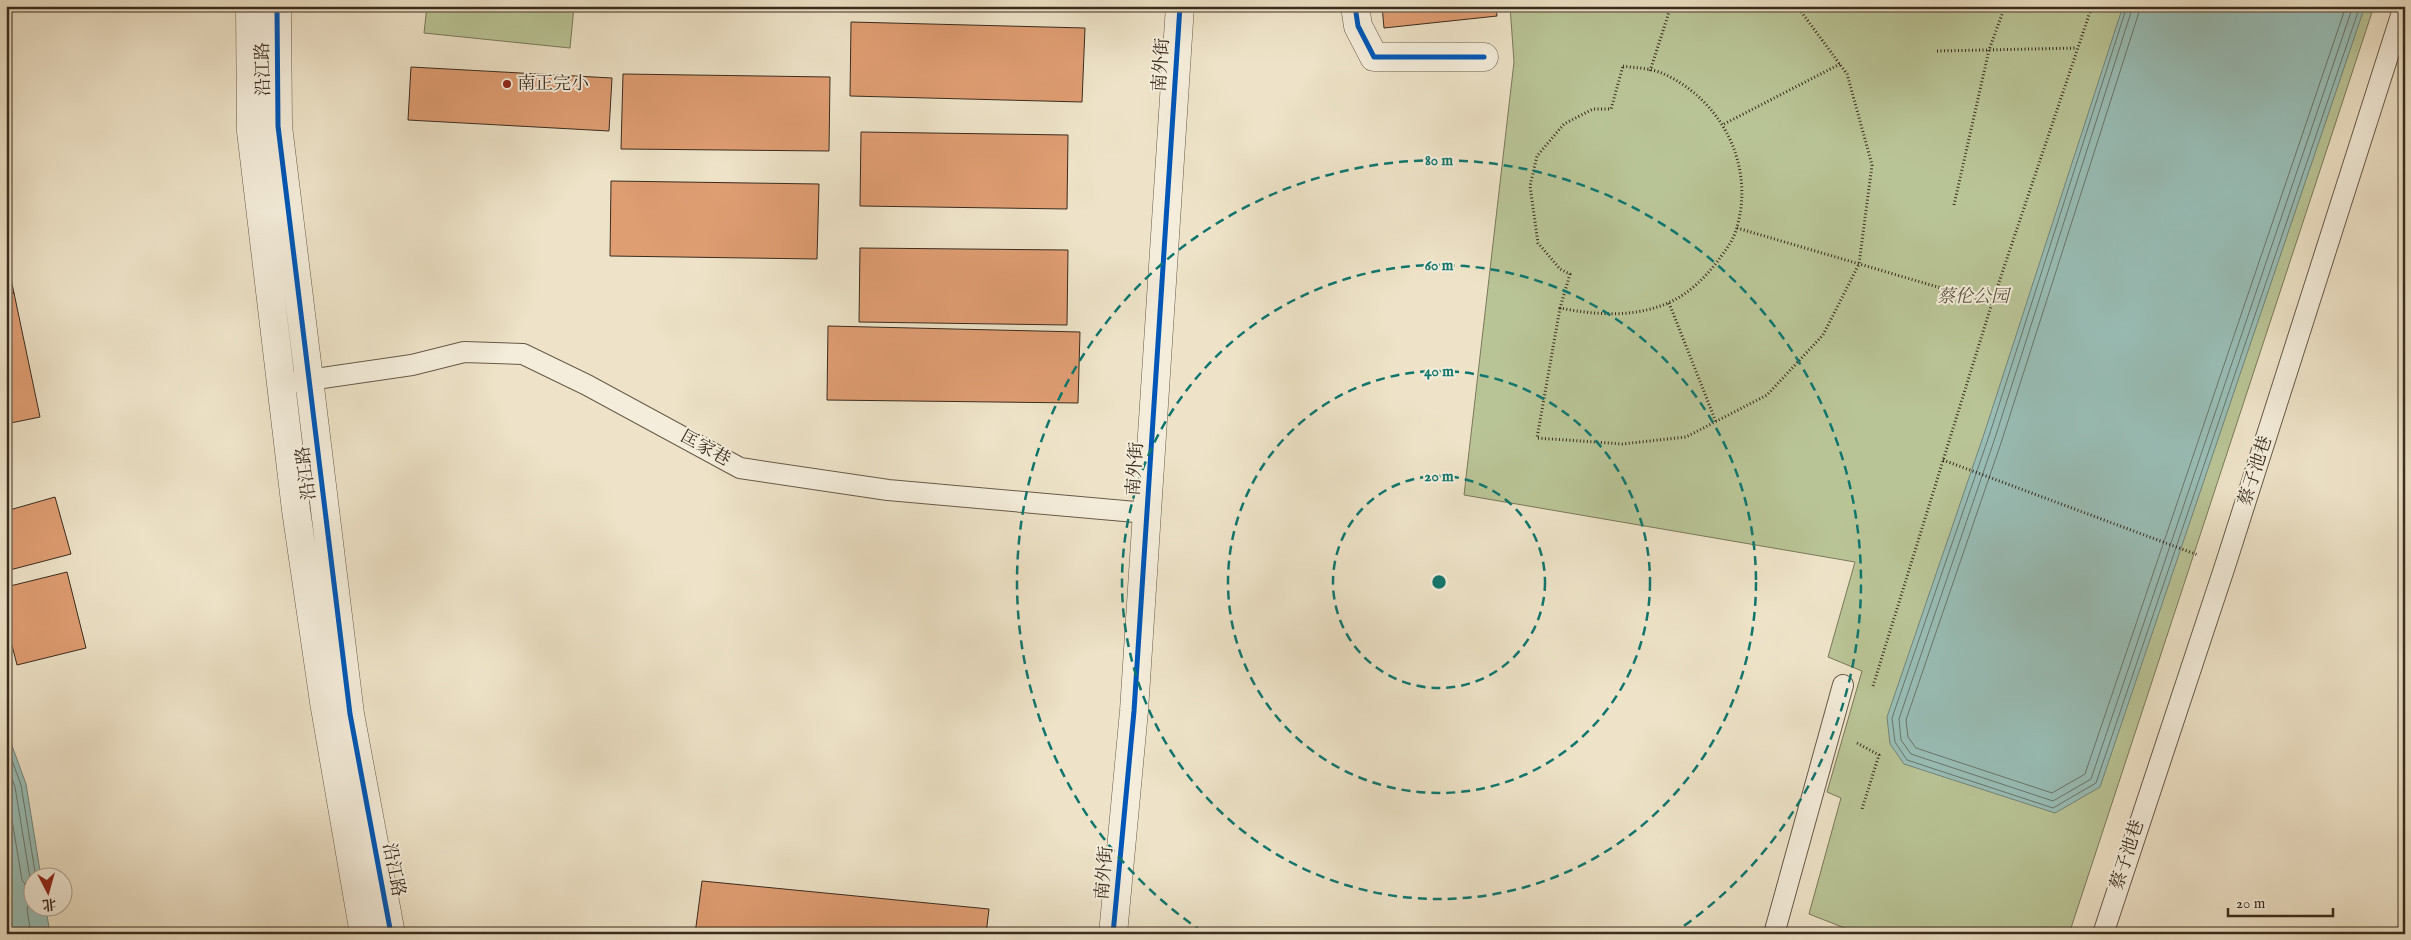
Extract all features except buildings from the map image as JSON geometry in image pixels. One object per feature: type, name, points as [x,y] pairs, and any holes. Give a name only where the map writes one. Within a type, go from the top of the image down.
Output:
[{"type":"street","name":"沿江路","points":[[250,6],[251,131],[296,510],[324,702],[364,934]]},
{"type":"street","name":"沿江路","points":[[277,6],[278,126],[350,714],[390,934]]},
{"type":"street","name":"南外街","points":[[1113,934],[1134,711],[1180,6]]},
{"type":"street","points":[[1355,6],[1358,26],[1374,57],[1484,57]]},
{"type":"lane","name":"蔡子池巷","points":[[2103,934],[2225,566],[2404,6]]},
{"type":"lane","name":"匡家巷","points":[[281,385],[310,379],[412,365],[464,352],[523,354],[587,384],[740,468],[888,490],[1147,513]]},
{"type":"lane","points":[[1774,934],[1843,685]]},
{"type":"path","points":[[1650,71],[1671,6]]},
{"type":"path","points":[[1560,308],[1589,314],[1628,314],[1669,303],[1704,280],[1729,246],[1737,228],[1742,205],[1740,163],[1724,124],[1697,93],[1662,73],[1623,66],[1611,109],[1593,109],[1564,124],[1537,156],[1530,186],[1538,243],[1560,269],[1570,274],[1560,308],[1537,438],[1622,444],[1686,437],[1767,395],[1823,335],[1859,264],[1872,165],[1847,74],[1797,6]]},
{"type":"path","points":[[1954,205],[1989,50],[2005,6]]},
{"type":"path","points":[[1870,696],[1992,303],[2092,6]]},
{"type":"path","points":[[1937,51],[2077,48]]},
{"type":"path","points":[[1724,124],[1840,64]]},
{"type":"path","points":[[1737,228],[1992,303]]},
{"type":"path","points":[[1669,303],[1716,422]]},
{"type":"path","points":[[1943,460],[2190,552]]},
{"type":"path","points":[[1858,733],[1855,742],[1879,755],[1862,809]]},
{"type":"green space","points":[[427,6],[574,6],[570,48],[424,33]]},
{"type":"green space","name":"蔡伦公园","points":[[1510,6],[2374,6],[2069,934],[1860,934],[1809,914],[1841,798],[1827,792],[1862,671],[1828,657],[1855,562],[1464,495],[1514,62]]},
{"type":"water","points":[[2123,6],[2365,6],[2100,787],[2055,813],[1904,764],[1890,744],[1887,717],[1984,434]]},
{"type":"water","points":[[6,729],[26,784],[40,868],[22,868],[22,918],[48,918],[50,934],[6,934]]},
{"type":"cycle path","points":[[277,6],[278,126],[350,714],[391,934]]},
{"type":"cycle path","points":[[1113,934],[1134,711],[1180,6]]},
{"type":"cycle path","points":[[1355,6],[1358,26],[1374,57],[1484,57]]},
{"type":"place","name":"南正完小","points":[[507,84]]}]
